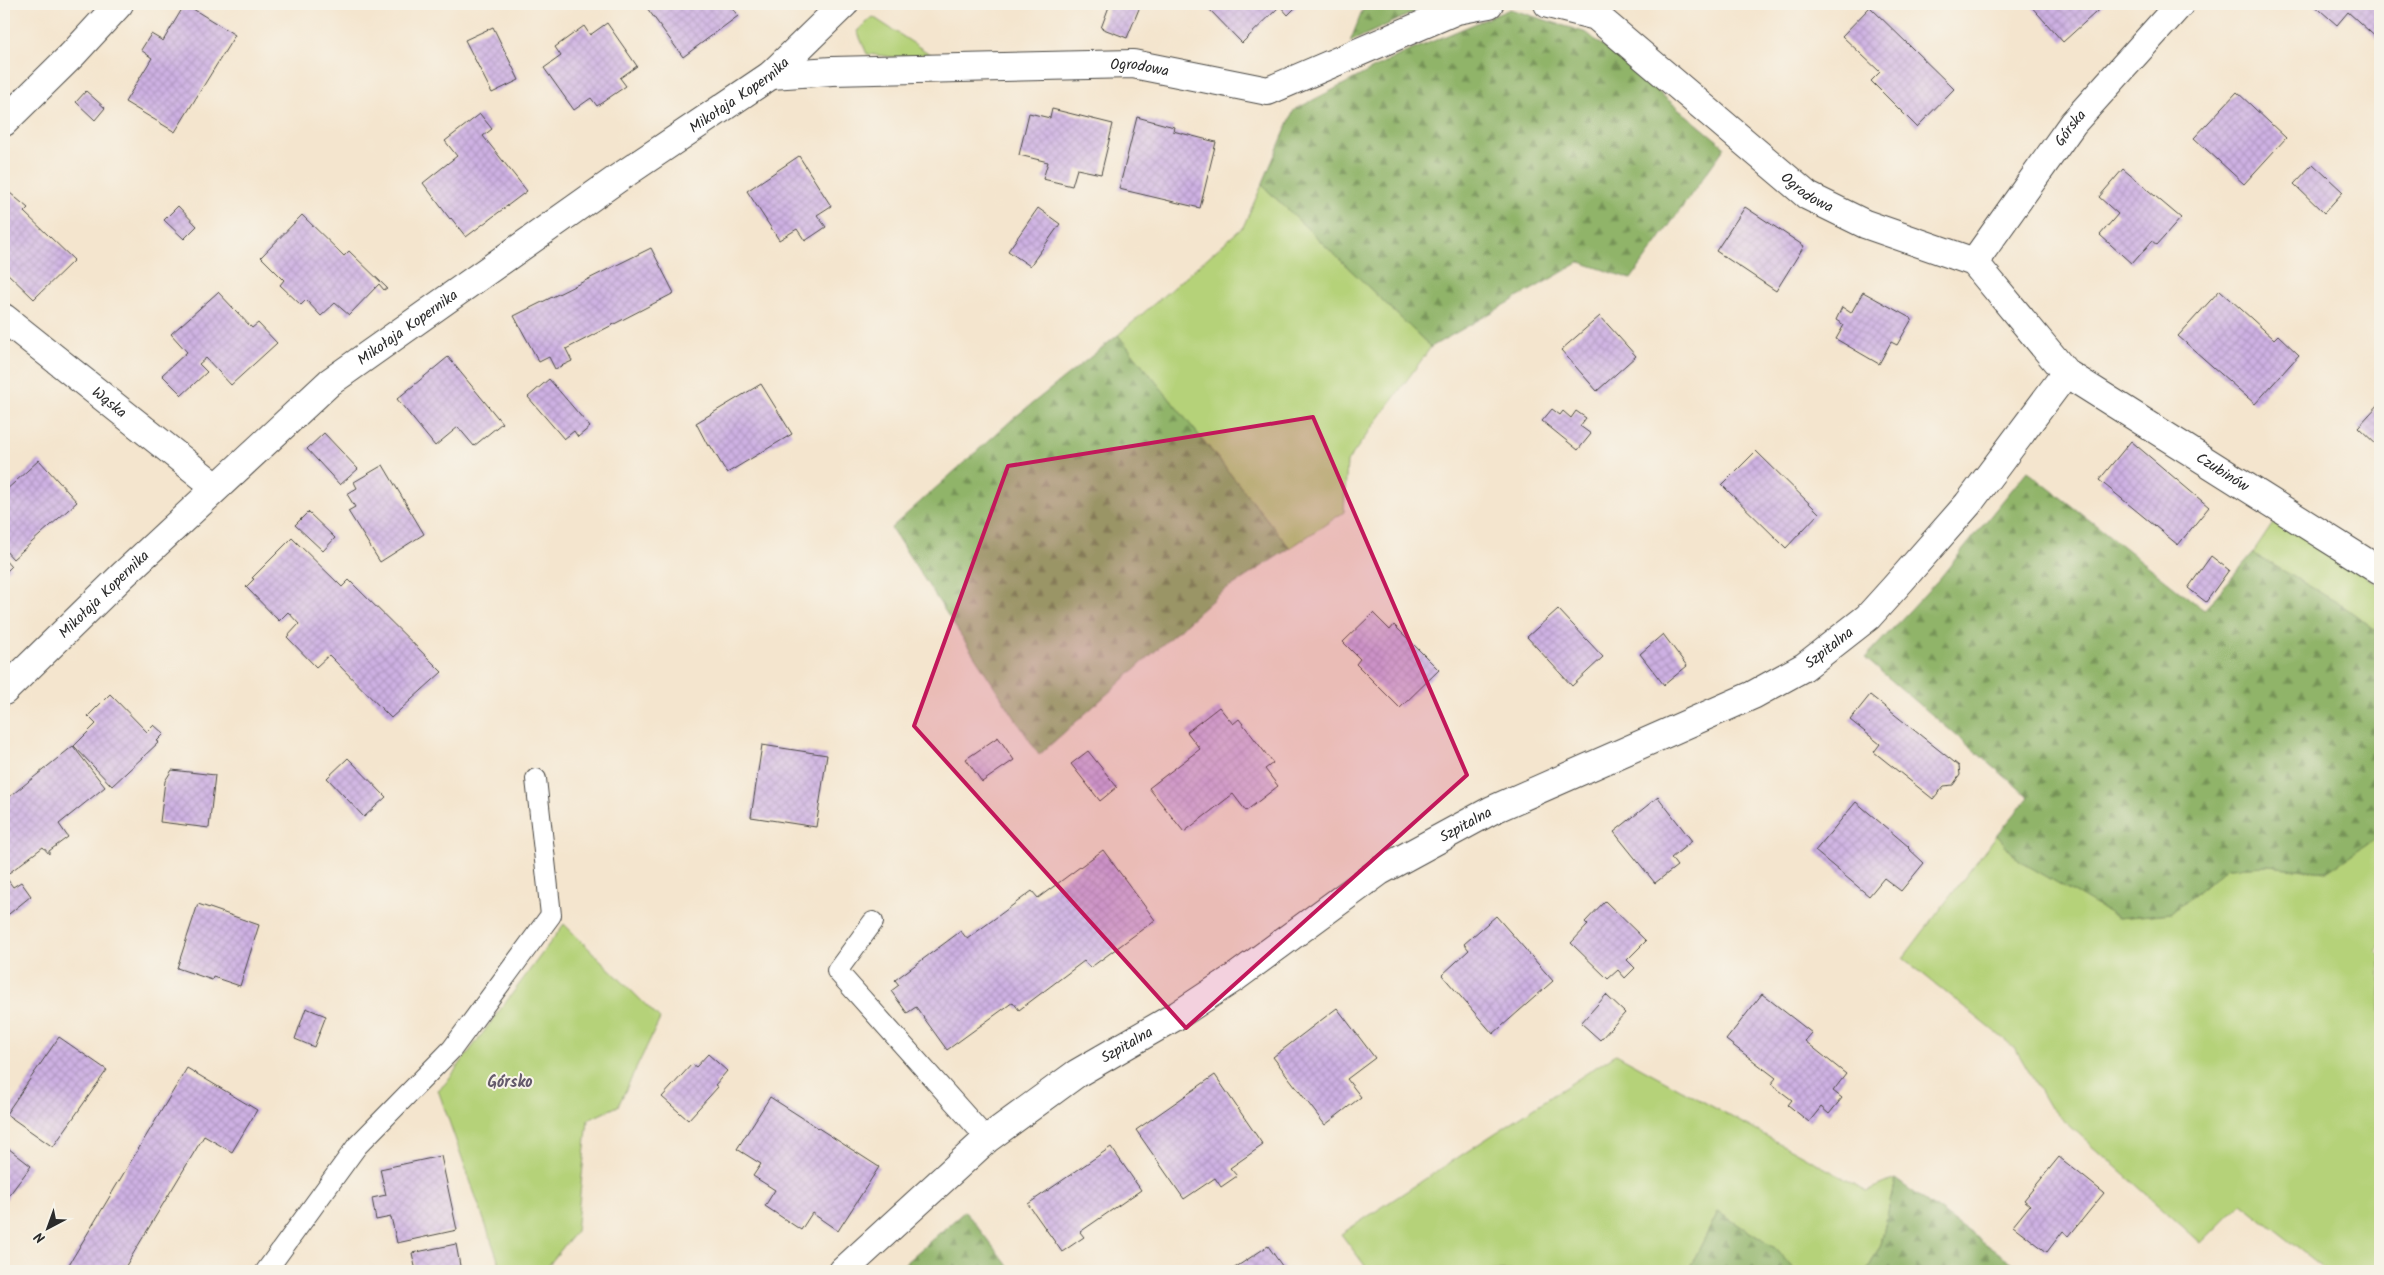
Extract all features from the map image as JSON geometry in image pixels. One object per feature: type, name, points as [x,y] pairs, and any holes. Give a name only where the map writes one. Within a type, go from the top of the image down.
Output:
[{"type":"street","points":[[4,122],[73,54],[119,4]]},
{"type":"street","name":"Mikołaja Kopernika","points":[[4,691],[216,487],[330,382],[617,179],[771,75],[844,4]]},
{"type":"street","name":"Ogrodowa","points":[[771,75],[832,71],[1133,64],[1268,90],[1458,10],[1488,4]]},
{"type":"street","name":"Ogrodowa","points":[[1548,4],[1596,16],[1808,196],[1865,224],[1974,262]]},
{"type":"street","name":"Górska","points":[[1974,262],[2073,123],[2180,4]]},
{"type":"street","points":[[1974,262],[2066,373]]},
{"type":"street","name":"Wąska","points":[[4,318],[216,487]]},
{"type":"street","name":"Czubinów","points":[[2066,373],[2380,571]]},
{"type":"street","name":"Szpitalna","points":[[843,1271],[987,1139],[1076,1074],[1178,1015],[1230,980],[1380,871],[1492,810],[1753,695],[1804,667],[1868,616],[1896,586],[1968,504],[2066,373]]},
{"type":"lane","points":[[266,1271],[357,1146],[452,1049],[551,915],[536,779]]},
{"type":"lane","points":[[873,922],[837,971],[987,1139]]},
{"type":"highlighted area","points":[[1313,417],[1467,775],[1186,1028],[914,726],[1008,466]]},
{"type":"green space","points":[[1365,4],[1432,4],[1350,42]]},
{"type":"green space","points":[[1510,9],[1587,33],[1725,147],[1631,279],[1580,262],[1431,347],[1262,185],[1294,110],[1400,55]]},
{"type":"green space","points":[[873,17],[933,56],[893,57],[867,54],[857,31]]},
{"type":"green space","points":[[1262,185],[1431,347],[1347,462],[1344,512],[1290,548],[1118,335],[1243,227]]},
{"type":"green space","points":[[1118,335],[1290,548],[1218,595],[1039,755],[891,528],[1014,418]]},
{"type":"green space","points":[[2027,471],[2204,610],[2253,553],[2343,606],[2380,633],[2380,836],[2326,872],[2268,866],[2227,868],[2171,913],[2118,918],[2018,860],[1997,835],[2029,797],[1865,658],[1940,578]]},
{"type":"green space","points":[[2276,519],[2364,574],[2380,587],[2380,633],[2343,606],[2253,553]]},
{"type":"green space","points":[[1997,835],[2018,860],[2118,918],[2171,913],[2227,868],[2268,866],[2326,872],[2380,836],[2380,944],[2376,952],[2380,956],[2380,1079],[2372,1089],[2380,1096],[2380,1268],[2378,1271],[2328,1271],[2241,1203],[2201,1243],[2050,1108],[2015,1048],[1903,958]]},
{"type":"green space","points":[[564,924],[660,1019],[618,1106],[588,1120],[576,1231],[544,1271],[502,1271],[438,1090],[445,1084]]},
{"type":"green space","points":[[1616,1054],[1867,1191],[1895,1179],[1881,1244],[1867,1271],[1795,1271],[1775,1248],[1718,1212],[1688,1271],[1369,1271],[1341,1234]]},
{"type":"green space","points":[[1895,1179],[2024,1271],[1867,1271],[1881,1244]]},
{"type":"green space","points":[[965,1211],[1012,1271],[896,1271]]},
{"type":"green space","points":[[1718,1212],[1775,1248],[1795,1271],[1688,1271]]},
{"type":"building","points":[[185,4],[235,35],[175,132],[125,102],[152,58],[141,50],[151,34],[163,41]]},
{"type":"building","points":[[653,4],[729,4],[738,16],[683,57],[647,8]]},
{"type":"building","points":[[1110,4],[1141,4],[1127,38],[1101,28]]},
{"type":"building","points":[[1210,4],[1299,4],[1288,15],[1280,6],[1242,43],[1207,7]]},
{"type":"building","points":[[2029,4],[2105,4],[2063,42]]},
{"type":"building","points":[[2313,4],[2380,4],[2380,41],[2348,12],[2337,25]]},
{"type":"building","points":[[1870,7],[1954,89],[1917,127],[1871,81],[1880,72],[1842,36]]},
{"type":"building","points":[[607,23],[637,66],[620,78],[626,86],[597,106],[591,98],[574,110],[544,68],[561,56],[555,47],[584,26],[590,35]]},
{"type":"building","points":[[493,27],[519,80],[492,93],[465,40]]},
{"type":"building","points":[[86,91],[105,108],[95,120],[76,102]]},
{"type":"building","points":[[2237,92],[2286,138],[2244,184],[2194,138]]},
{"type":"building","points":[[1052,109],[1113,124],[1101,174],[1077,169],[1072,186],[1043,179],[1048,162],[1019,155],[1029,113],[1050,118]]},
{"type":"building","points":[[480,114],[492,129],[483,136],[527,191],[466,237],[423,183],[457,156],[445,141]]},
{"type":"building","points":[[1137,117],[1174,127],[1173,131],[1216,142],[1200,208],[1119,189]]},
{"type":"building","points":[[799,156],[831,206],[817,215],[826,227],[805,241],[797,229],[779,240],[747,191]]},
{"type":"building","points":[[2313,164],[2343,192],[2324,213],[2294,184]]},
{"type":"building","points":[[2123,169],[2181,218],[2157,245],[2152,241],[2132,264],[2100,235],[2118,214],[2099,197]]},
{"type":"building","points":[[4,188],[28,208],[24,212],[74,260],[34,299],[4,270]]},
{"type":"building","points":[[178,206],[197,226],[184,239],[164,220]]},
{"type":"building","points":[[1745,207],[1804,246],[1776,291],[1716,251]]},
{"type":"building","points":[[1038,208],[1060,224],[1030,266],[1008,251]]},
{"type":"building","points":[[302,215],[344,256],[349,251],[387,288],[384,290],[379,284],[349,315],[335,303],[321,316],[306,300],[301,305],[280,285],[284,280],[261,257]]},
{"type":"building","points":[[651,248],[674,293],[566,349],[572,361],[555,369],[549,357],[539,362],[514,316]]},
{"type":"building","points":[[2220,290],[2274,339],[2278,335],[2299,355],[2255,404],[2178,336]]},
{"type":"building","points":[[218,292],[252,328],[258,323],[277,343],[231,385],[206,358],[199,364],[207,372],[182,395],[162,375],[187,352],[171,334]]},
{"type":"building","points":[[1863,292],[1912,319],[1897,345],[1891,342],[1879,364],[1836,339],[1844,325],[1836,320],[1842,307],[1851,313]]},
{"type":"building","points":[[1600,316],[1636,356],[1597,391],[1561,350]]},
{"type":"building","points":[[448,357],[502,423],[474,446],[458,427],[435,446],[397,399]]},
{"type":"building","points":[[549,379],[590,427],[578,437],[574,431],[564,439],[528,397]]},
{"type":"building","points":[[761,384],[792,434],[727,473],[710,445],[708,446],[696,423]]},
{"type":"building","points":[[2380,403],[2380,448],[2358,427]]},
{"type":"building","points":[[1552,409],[1560,415],[1563,411],[1571,418],[1576,411],[1586,418],[1580,426],[1591,434],[1578,450],[1542,421]]},
{"type":"building","points":[[324,433],[358,469],[340,485],[307,449]]},
{"type":"building","points":[[2131,441],[2209,507],[2178,545],[2099,480]]},
{"type":"building","points":[[1756,451],[1819,513],[1786,548],[1722,485]]},
{"type":"building","points":[[39,460],[77,502],[13,559],[4,549],[4,492]]},
{"type":"building","points":[[383,465],[424,534],[380,562],[348,511],[355,507],[347,494],[357,488],[354,482]]},
{"type":"building","points":[[308,512],[335,538],[323,551],[295,525]]},
{"type":"building","points":[[292,538],[342,587],[349,580],[442,672],[391,718],[329,655],[316,667],[287,637],[299,624],[288,612],[279,621],[246,587],[254,579],[252,578]]},
{"type":"building","points":[[2211,556],[2229,570],[2206,602],[2188,588]]},
{"type":"building","points":[[4,559],[11,567],[4,574]]},
{"type":"building","points":[[1558,609],[1603,657],[1572,686],[1527,637]]},
{"type":"building","points":[[1373,613],[1390,630],[1394,625],[1439,670],[1400,708],[1356,664],[1360,659],[1343,642]]},
{"type":"building","points":[[1663,634],[1687,666],[1664,685],[1640,654]]},
{"type":"building","points":[[110,694],[147,732],[154,725],[164,734],[157,741],[159,742],[112,786],[74,746],[96,724],[88,716]]},
{"type":"building","points":[[1870,695],[1959,766],[1960,775],[1953,785],[1944,786],[1933,799],[1874,752],[1880,744],[1850,720]]},
{"type":"building","points":[[1219,707],[1233,724],[1239,719],[1273,763],[1265,769],[1278,786],[1246,811],[1233,794],[1184,832],[1149,788],[1200,749],[1187,732]]},
{"type":"building","points":[[998,737],[1014,760],[982,782],[966,759]]},
{"type":"building","points":[[762,745],[827,755],[816,827],[751,817]]},
{"type":"building","points":[[73,746],[105,787],[59,824],[68,837],[49,851],[49,854],[43,847],[5,876],[13,887],[21,882],[31,896],[4,918],[4,793],[8,798]]},
{"type":"building","points":[[1088,751],[1117,787],[1100,801],[1071,764]]},
{"type":"building","points":[[348,758],[386,797],[364,817],[327,778]]},
{"type":"building","points":[[172,770],[215,775],[209,828],[160,822],[165,781]]},
{"type":"building","points":[[1658,797],[1692,841],[1671,858],[1677,866],[1655,883],[1614,832]]},
{"type":"building","points":[[1856,802],[1909,847],[1924,863],[1901,891],[1884,878],[1869,896],[1815,851]]},
{"type":"building","points":[[1103,850],[1155,920],[1090,968],[1084,961],[1019,1010],[1013,1002],[947,1050],[916,1007],[907,1013],[891,991],[899,985],[895,980],[961,931],[967,939],[1032,891],[1038,898]]},
{"type":"building","points":[[1605,901],[1646,941],[1627,960],[1635,968],[1625,978],[1618,970],[1608,979],[1571,943],[1588,925],[1585,922]]},
{"type":"building","points":[[198,904],[259,925],[240,986],[213,977],[212,980],[177,968]]},
{"type":"building","points":[[1496,916],[1553,981],[1493,1034],[1442,975],[1469,950],[1464,944]]},
{"type":"building","points":[[1762,994],[1812,1033],[1805,1041],[1846,1074],[1833,1091],[1842,1098],[1829,1114],[1821,1107],[1809,1122],[1788,1105],[1792,1100],[1771,1084],[1776,1078],[1726,1040]]},
{"type":"building","points":[[1606,995],[1625,1013],[1600,1040],[1581,1023]]},
{"type":"building","points":[[306,1008],[326,1016],[314,1047],[295,1039]]},
{"type":"building","points":[[1337,1008],[1375,1058],[1347,1079],[1361,1097],[1325,1125],[1273,1057]]},
{"type":"building","points":[[59,1037],[107,1070],[53,1147],[6,1114]]},
{"type":"building","points":[[708,1054],[727,1071],[715,1085],[718,1087],[688,1120],[662,1097],[692,1064],[696,1067]]},
{"type":"building","points":[[187,1068],[257,1110],[232,1152],[204,1136],[124,1269],[128,1271],[65,1271]]},
{"type":"building","points":[[1215,1075],[1263,1145],[1230,1168],[1237,1176],[1221,1187],[1215,1178],[1184,1199],[1136,1130]]},
{"type":"building","points":[[770,1097],[879,1167],[838,1231],[812,1213],[801,1230],[765,1206],[775,1190],[753,1176],[761,1164],[737,1149]]},
{"type":"building","points":[[4,1145],[31,1166],[4,1202]]},
{"type":"building","points":[[1111,1147],[1141,1190],[1080,1232],[1084,1237],[1062,1252],[1028,1204]]},
{"type":"building","points":[[441,1156],[457,1230],[397,1243],[391,1217],[376,1220],[372,1198],[386,1195],[380,1169]]},
{"type":"building","points":[[2059,1157],[2104,1193],[2069,1236],[2063,1231],[2047,1252],[2013,1226],[2030,1205],[2024,1200]]},
{"type":"building","points":[[456,1244],[461,1271],[416,1271],[412,1253]]},
{"type":"building","points":[[1268,1246],[1285,1270],[1230,1271]]},
{"type":"district","name":"Górsko","points":[[510,1081]]}]
